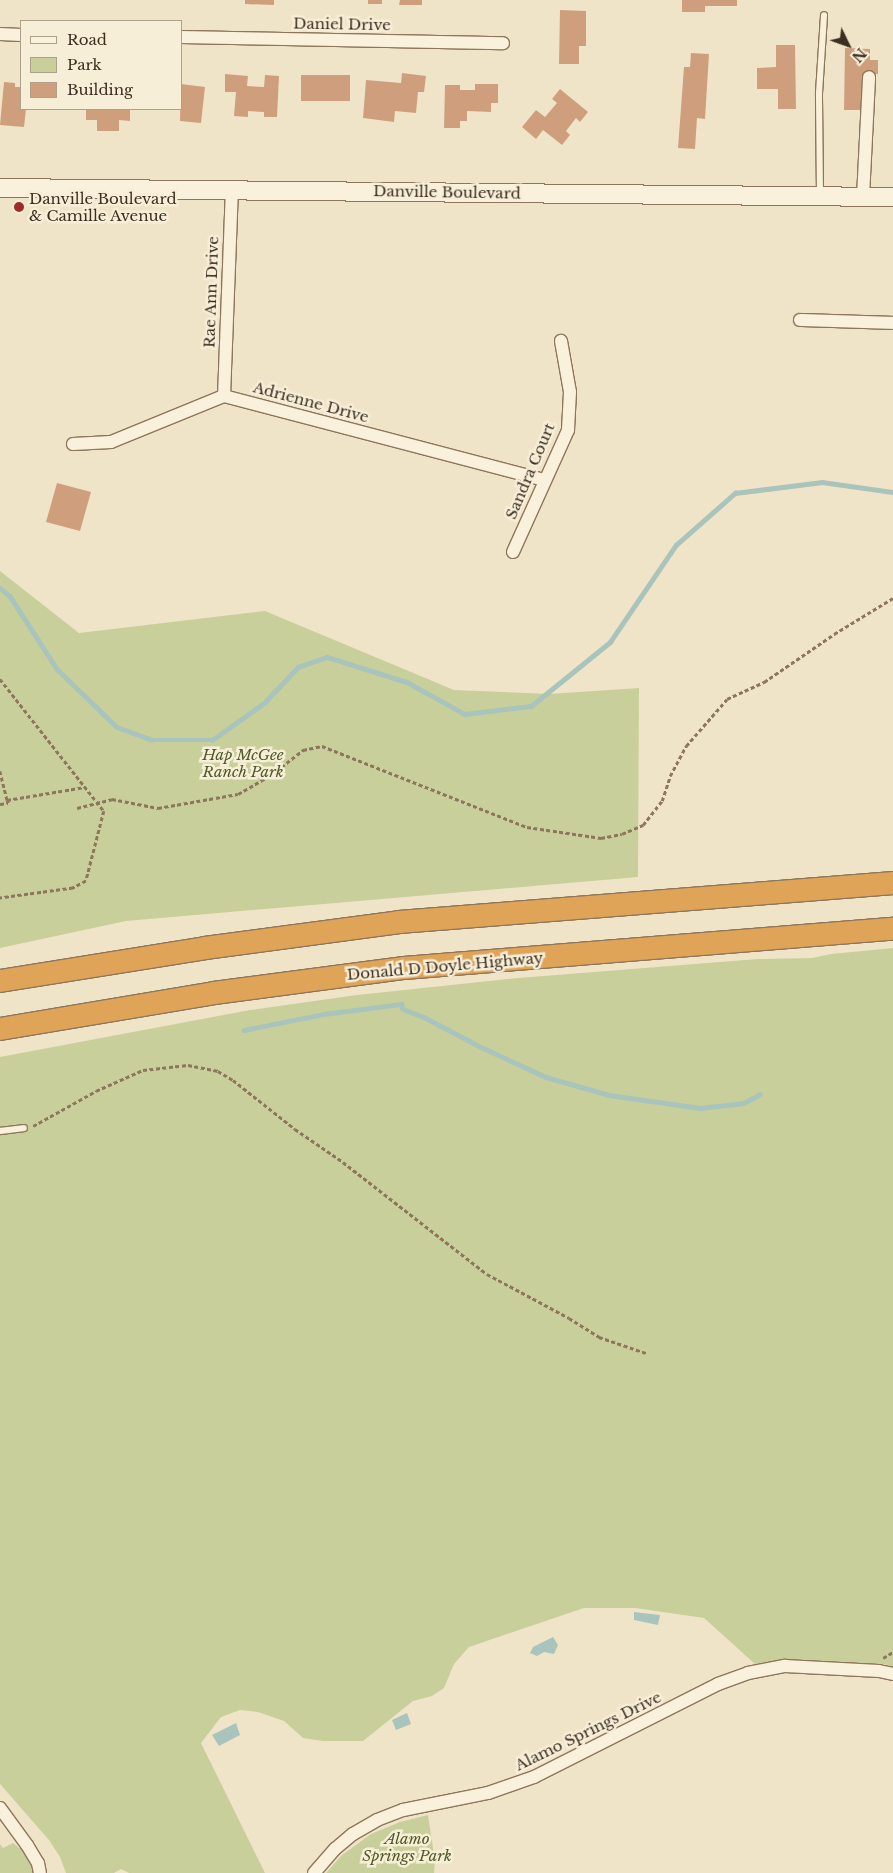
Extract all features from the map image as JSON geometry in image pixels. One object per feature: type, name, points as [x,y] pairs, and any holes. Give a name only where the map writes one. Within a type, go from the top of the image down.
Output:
[{"type":"highway","points":[[0,981],[205,948],[399,922],[893,883]]},
{"type":"highway","name":"Donald D Doyle Highway","points":[[0,1029],[214,993],[404,968],[893,929]]},
{"type":"main road","name":"Danville Boulevard","points":[[0,188],[893,198]]},
{"type":"street","points":[[0,34],[20,35]]},
{"type":"street","name":"Daniel Drive","points":[[182,37],[503,43]]},
{"type":"street","points":[[863,197],[869,77]]},
{"type":"street","name":"Rae Ann Drive","points":[[224,396],[232,190]]},
{"type":"street","points":[[800,320],[893,323]]},
{"type":"street","name":"Sandra Court","points":[[512,552],[568,430],[570,392],[561,341]]},
{"type":"street","points":[[73,444],[111,442],[224,396]]},
{"type":"street","name":"Adrienne Drive","points":[[224,396],[545,480]]},
{"type":"street","name":"Alamo Springs Drive","points":[[314,1873],[335,1849],[353,1834],[377,1820],[403,1810],[488,1793],[534,1777],[718,1684],[748,1673],[785,1666],[879,1671],[893,1674]]},
{"type":"street","points":[[0,1808],[27,1845],[38,1863],[40,1873]]},
{"type":"lane","points":[[820,196],[819,93],[824,15]]},
{"type":"lane","points":[[0,1131],[24,1128]]},
{"type":"path","points":[[77,808],[112,799],[158,808],[238,794],[272,775],[303,750],[322,746],[527,827],[601,838],[622,834],[644,825],[662,801],[670,776],[686,746],[727,699],[764,682],[834,634],[893,598]]},
{"type":"path","points":[[0,679],[104,811],[86,881],[73,888],[0,898]]},
{"type":"path","points":[[0,770],[8,803],[0,804]]},
{"type":"path","points":[[7,800],[85,787]]},
{"type":"path","points":[[24,1128],[42,1122],[96,1091],[143,1070],[171,1065],[196,1065],[218,1071],[343,1162],[487,1274],[569,1318],[599,1337],[646,1353]]},
{"type":"path","points":[[881,1658],[893,1652]]},
{"type":"green space","name":"Hap McGee Ranch Park","points":[[0,571],[79,633],[265,611],[454,690],[549,694],[639,688],[638,877],[126,921],[0,948]]},
{"type":"green space","points":[[893,948],[893,1667],[884,1664],[787,1659],[755,1664],[704,1618],[635,1608],[584,1608],[469,1647],[454,1664],[444,1688],[432,1696],[413,1701],[363,1741],[323,1741],[303,1738],[284,1721],[258,1712],[240,1710],[221,1717],[201,1743],[265,1873],[129,1873],[121,1869],[114,1873],[66,1873],[60,1857],[49,1840],[0,1784],[0,1057],[250,1010],[357,995],[518,978],[758,959],[812,958],[831,954]]},
{"type":"green space","name":"Alamo Springs Park","points":[[428,1815],[435,1861],[434,1873],[326,1873],[342,1855],[371,1834],[400,1822]]},
{"type":"green space","points":[[13,1843],[23,1851],[35,1873],[0,1873],[0,1844],[3,1848]]},
{"type":"water","points":[[634,1612],[660,1615],[658,1625],[634,1620]]},
{"type":"water","points":[[553,1637],[558,1645],[554,1654],[544,1652],[537,1656],[530,1653],[533,1647]]},
{"type":"water","points":[[407,1713],[411,1724],[396,1730],[392,1720]]},
{"type":"water","points":[[236,1723],[240,1735],[219,1746],[212,1735]]},
{"type":"building","points":[[245,0],[274,0],[274,5],[245,4]]},
{"type":"building","points":[[368,0],[382,0],[382,4],[368,4]]},
{"type":"building","points":[[400,0],[422,0],[422,5],[399,5]]},
{"type":"building","points":[[682,0],[737,0],[737,6],[705,6],[705,12],[682,12]]},
{"type":"building","points":[[560,10],[586,11],[586,46],[579,46],[579,64],[559,64]]},
{"type":"building","points":[[776,45],[795,45],[796,109],[778,109],[778,89],[757,89],[757,68],[776,67]]},
{"type":"building","points":[[845,48],[870,49],[870,60],[878,60],[878,74],[863,74],[862,110],[844,110]]},
{"type":"building","points":[[691,53],[709,54],[705,119],[697,118],[695,149],[678,148],[684,67],[690,67]]},
{"type":"building","points":[[402,73],[426,76],[424,92],[418,92],[416,113],[395,111],[394,122],[363,118],[366,80],[401,83]]},
{"type":"building","points":[[225,74],[248,76],[247,86],[264,87],[265,75],[279,76],[277,117],[264,117],[264,112],[248,111],[248,117],[234,116],[236,92],[225,92]]},
{"type":"building","points":[[301,75],[350,75],[350,101],[301,101]]},
{"type":"building","points":[[4,82],[15,83],[15,87],[20,87],[20,110],[26,110],[24,127],[0,125]]},
{"type":"building","points":[[182,84],[205,87],[201,123],[180,121]]},
{"type":"building","points":[[475,84],[498,84],[498,103],[491,103],[491,112],[467,111],[467,121],[460,121],[460,128],[444,128],[445,85],[460,85],[460,90],[475,90]]},
{"type":"building","points":[[560,89],[588,112],[580,122],[576,118],[566,131],[570,135],[562,145],[543,130],[536,139],[522,127],[536,110],[545,117],[557,103],[552,99]]},
{"type":"building","points":[[86,110],[130,110],[130,121],[119,120],[119,131],[97,131],[97,120],[86,120]]},
{"type":"building","points":[[57,483],[91,492],[80,531],[46,522]]},
{"type":"waterway","points":[[0,588],[10,596],[57,669],[117,727],[152,740],[212,740],[264,703],[298,667],[327,657],[407,682],[465,714],[531,706],[610,642],[676,545],[735,493],[822,482],[893,492]]},
{"type":"waterway","points":[[244,1030],[324,1014],[401,1004],[403,1009],[424,1017],[481,1047],[546,1077],[609,1095],[700,1108],[744,1103],[760,1094]]},
{"type":"place","name":"Danville Boulevard & Camille Avenue","points":[[19,207]]}]
